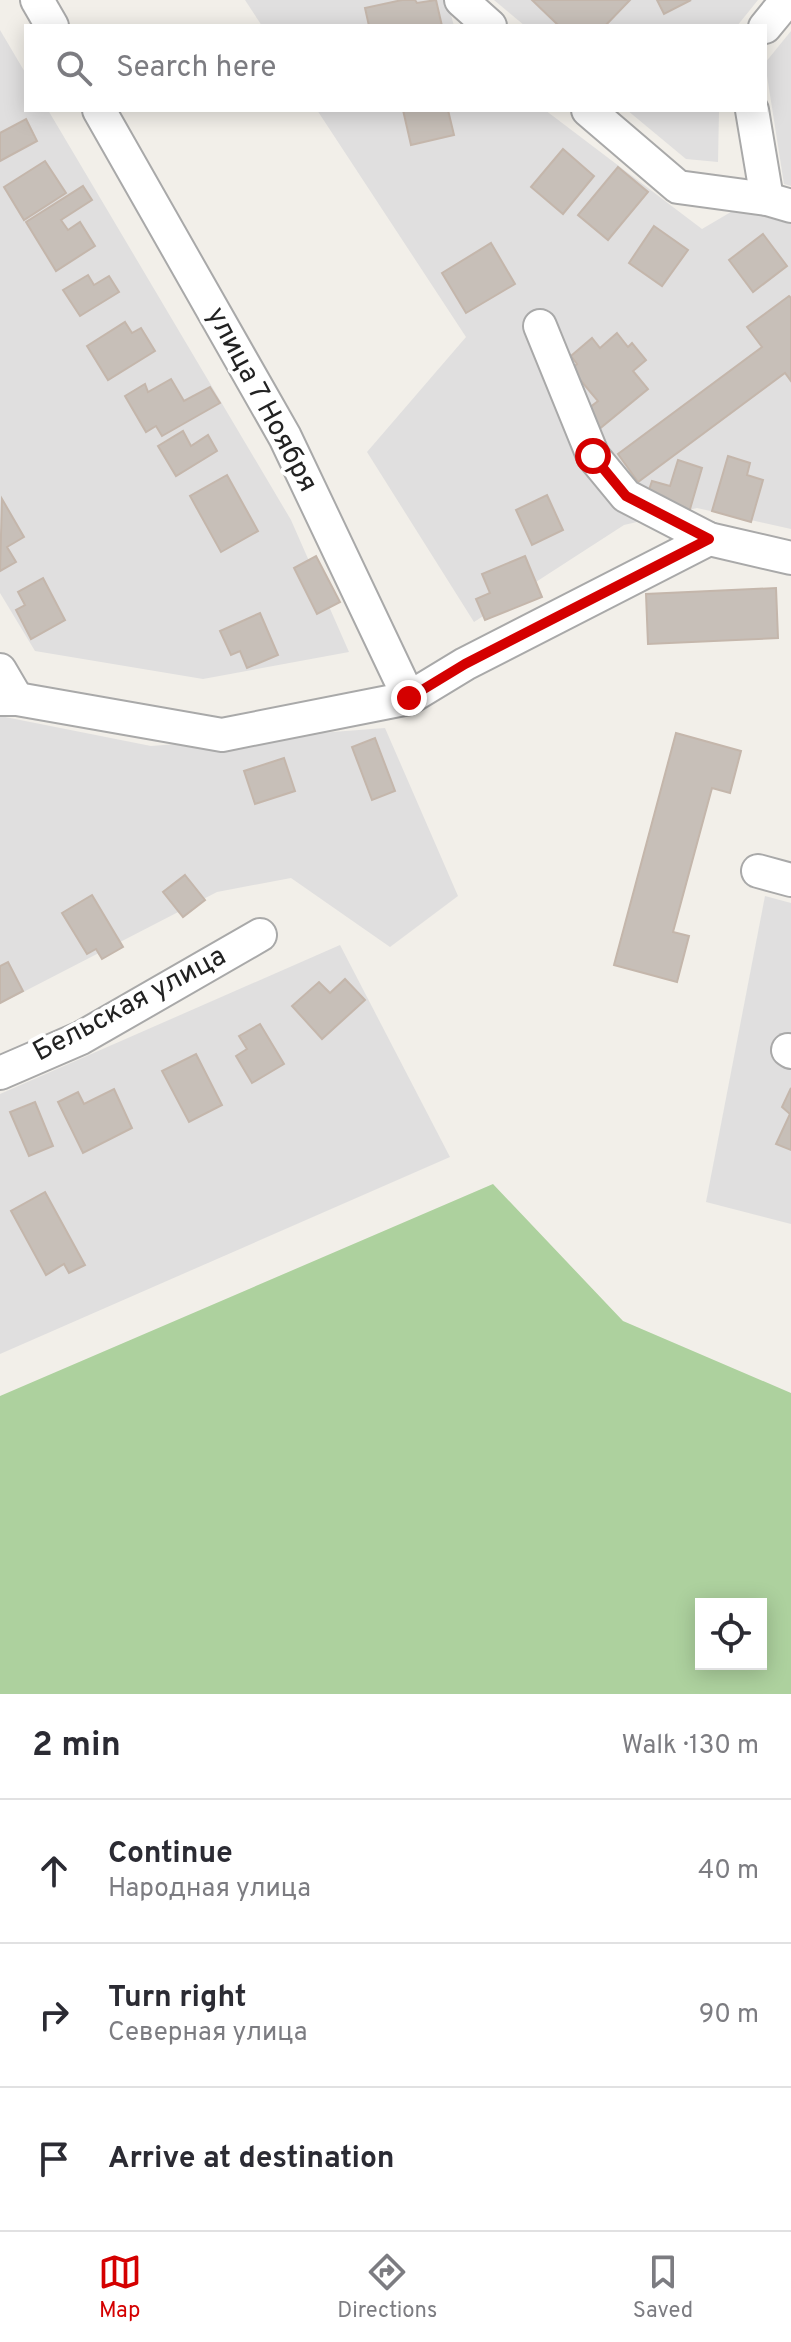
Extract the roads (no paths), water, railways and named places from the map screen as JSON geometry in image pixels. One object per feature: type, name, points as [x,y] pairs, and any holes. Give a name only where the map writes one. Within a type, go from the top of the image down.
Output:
[{"type":"street","points":[[37,0],[51,24]]},
{"type":"street","points":[[461,0],[488,24]]},
{"type":"street","points":[[767,25],[787,0]]},
{"type":"street","name":"улица 7 Ноября","points":[[100,112],[285,437],[409,698]]},
{"type":"street","points":[[590,112],[678,187],[779,202],[753,112]]},
{"type":"street","points":[[540,326],[593,456],[626,496],[709,539],[791,558]]},
{"type":"street","points":[[0,670],[8,699],[222,735],[409,698],[465,664],[709,539]]},
{"type":"street","points":[[758,871],[791,880]]},
{"type":"street","name":"Бельская улица","points":[[0,1073],[81,1038],[260,935]]}]
